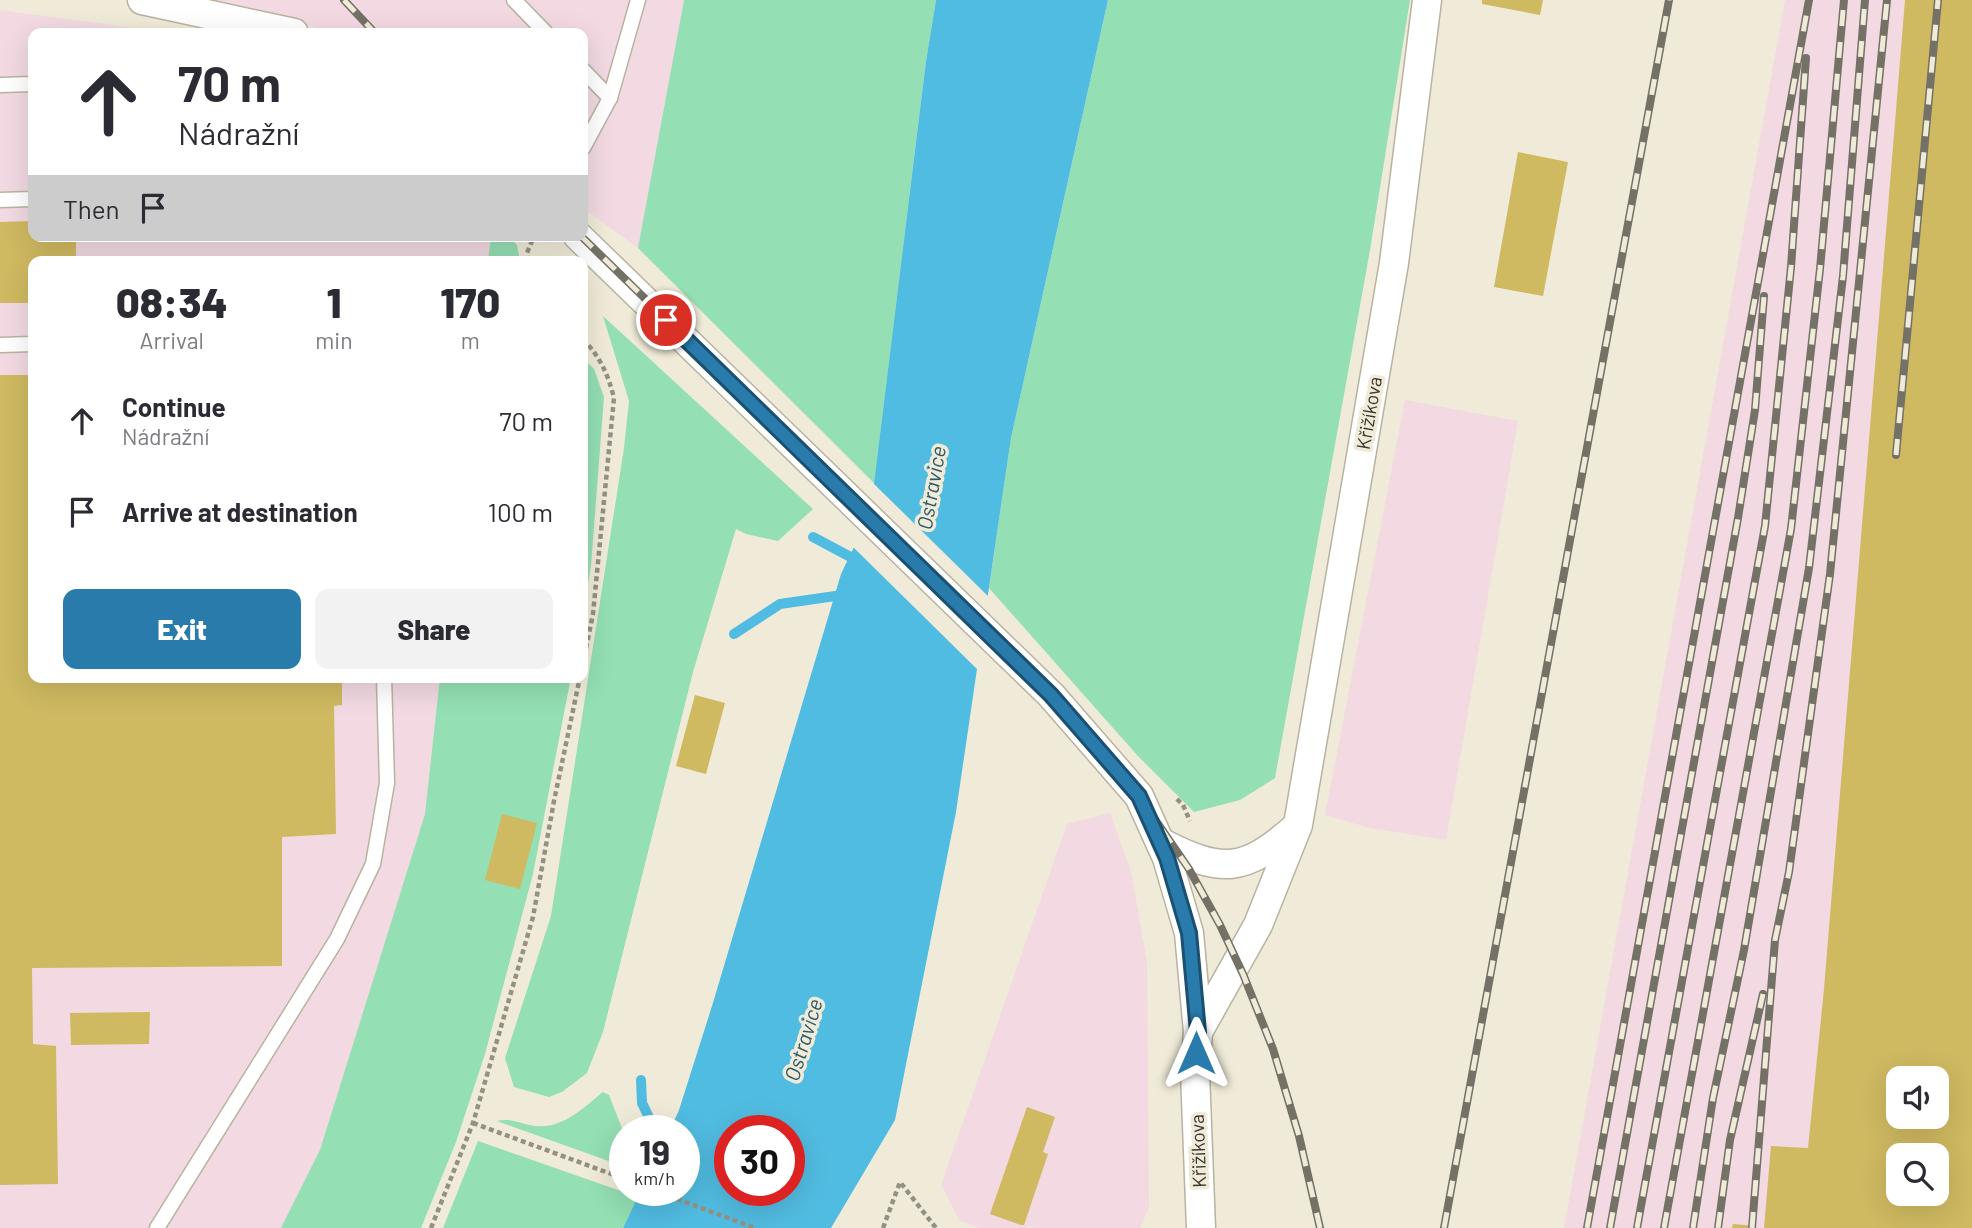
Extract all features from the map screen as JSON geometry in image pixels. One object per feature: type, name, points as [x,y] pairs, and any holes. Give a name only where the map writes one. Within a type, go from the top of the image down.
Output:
[{"type":"street","points":[[142,0],[271,28]]},
{"type":"street","name":"Křižíkova","points":[[1198,1032],[1258,925],[1298,825],[1394,263],[1427,0]]},
{"type":"street","name":"Křižíkova","points":[[585,242],[1051,695],[1139,796],[1167,858],[1189,933],[1198,1032],[1195,1073],[1201,1228]]},
{"type":"street","points":[[1160,842],[1209,863],[1244,863],[1271,849],[1298,825]]},
{"type":"lane","points":[[514,0],[541,28]]},
{"type":"lane","points":[[588,139],[610,98],[638,0]]},
{"type":"lane","points":[[588,75],[610,98]]},
{"type":"lane","points":[[0,85],[28,84]]},
{"type":"lane","points":[[0,200],[28,199]]},
{"type":"lane","points":[[0,345],[28,344]]},
{"type":"lane","points":[[157,1228],[337,939],[373,864],[387,783],[384,683]]},
{"type":"path","points":[[588,344],[598,355],[609,378],[614,398],[593,614],[588,638]]},
{"type":"path","points":[[431,1228],[473,1124],[533,917],[579,683]]},
{"type":"path","points":[[473,1124],[609,1173]]},
{"type":"path","points":[[883,1228],[900,1182],[936,1228]]},
{"type":"path","points":[[696,1206],[755,1228]]},
{"type":"shaded area","points":[[210,0],[684,0],[638,248],[588,212],[588,28],[317,28]]},
{"type":"shaded area","points":[[1785,0],[1972,0],[1972,1228],[1564,1228]]},
{"type":"shaded area","points":[[0,10],[134,28],[28,28],[28,242],[490,242],[489,256],[28,256],[28,683],[439,683],[425,814],[320,1150],[281,1228],[0,1228]]},
{"type":"shaded area","points":[[1405,400],[1518,421],[1446,840],[1370,828],[1325,815]]},
{"type":"shaded area","points":[[1110,813],[1131,871],[1147,962],[1149,1208],[1140,1228],[979,1228],[960,1221],[941,1185],[1067,824]]},
{"type":"green space","points":[[684,0],[936,0],[926,61],[874,483],[638,248]]},
{"type":"green space","points":[[1108,0],[1410,0],[1370,250],[1275,778],[1240,800],[1194,812],[1137,755],[989,588],[1011,438]]},
{"type":"green space","points":[[490,242],[514,242],[519,256],[489,256]]},
{"type":"green space","points":[[603,316],[813,509],[778,541],[736,529],[693,672],[603,1032],[587,1073],[562,1092],[549,1097],[514,1087],[505,1058],[551,916],[629,401]]},
{"type":"green space","points":[[588,363],[594,369],[604,397],[588,584]]},
{"type":"green space","points":[[439,683],[570,683],[533,874],[485,1054],[456,1142],[421,1228],[281,1228],[320,1150],[425,814]]},
{"type":"green space","points":[[603,1092],[609,1095],[617,1115],[609,1115],[609,1161],[497,1121],[545,1126],[564,1121]]},
{"type":"green space","points":[[478,1141],[609,1187],[609,1206],[634,1206],[623,1228],[443,1228]]},
{"type":"water","name":"Ostravice","points":[[936,0],[1108,0],[1011,438],[956,812],[895,1120],[831,1228],[623,1228],[633,1206],[700,1206],[700,1115],[677,1115],[841,574],[854,547],[874,483],[926,61]]},
{"type":"pier","points":[[871,481],[991,599],[980,672],[851,545]]},
{"type":"building","points":[[1482,0],[1543,0],[1540,15],[1482,4]]},
{"type":"building","points":[[1905,0],[1972,0],[1972,1228],[1764,1228],[1771,1146],[1808,1148],[1824,989]]},
{"type":"building","points":[[1518,152],[1568,162],[1543,296],[1494,287]]},
{"type":"building","points":[[28,221],[28,242],[76,242],[76,256],[28,256],[28,303],[0,303],[0,222]]},
{"type":"building","points":[[0,375],[28,375],[28,683],[342,683],[342,705],[334,706],[336,834],[282,837],[282,966],[32,968],[33,1044],[56,1046],[58,1184],[0,1185]]},
{"type":"building","points":[[695,695],[725,703],[706,774],[676,766]]},
{"type":"building","points":[[502,814],[537,823],[520,889],[485,880]]},
{"type":"building","points":[[150,1012],[149,1044],[71,1045],[70,1013]]},
{"type":"building","points":[[1027,1107],[1055,1117],[1043,1152],[1048,1154],[1024,1225],[1021,1225],[990,1214]]},
{"type":"building","points":[[1733,1224],[1755,1226],[1755,1228],[1732,1228]]},
{"type":"waterway","points":[[813,537],[860,562]]},
{"type":"waterway","points":[[734,634],[780,604],[849,594]]},
{"type":"waterway","points":[[641,1080],[642,1103],[648,1115]]},
{"type":"railway","points":[[344,0],[370,28]]},
{"type":"railway","points":[[1444,1228],[1669,0]]},
{"type":"railway","points":[[1587,1228],[1809,0]]},
{"type":"railway","points":[[1664,1228],[1791,529],[1820,269],[1844,0]]},
{"type":"railway","points":[[1693,1228],[1713,1098],[1744,950],[1809,568],[1843,276],[1865,0]]},
{"type":"railway","points":[[1752,1228],[1775,940],[1789,872],[1830,574],[1887,0]]},
{"type":"railway","points":[[1896,455],[1938,0]]},
{"type":"railway","points":[[1637,1228],[1765,526],[1791,267],[1806,58]]},
{"type":"railway","points":[[587,242],[1051,695],[1139,796],[1189,869],[1243,974],[1273,1049],[1299,1136],[1320,1228]]},
{"type":"railway","points":[[1610,1228],[1738,518],[1755,410],[1764,296]]},
{"type":"railway","points":[[1718,1228],[1730,1140],[1763,994]]},
{"type":"route","points":[[666,320],[1051,695],[1139,796],[1167,858],[1189,933],[1198,1032],[1196,1053]]}]
